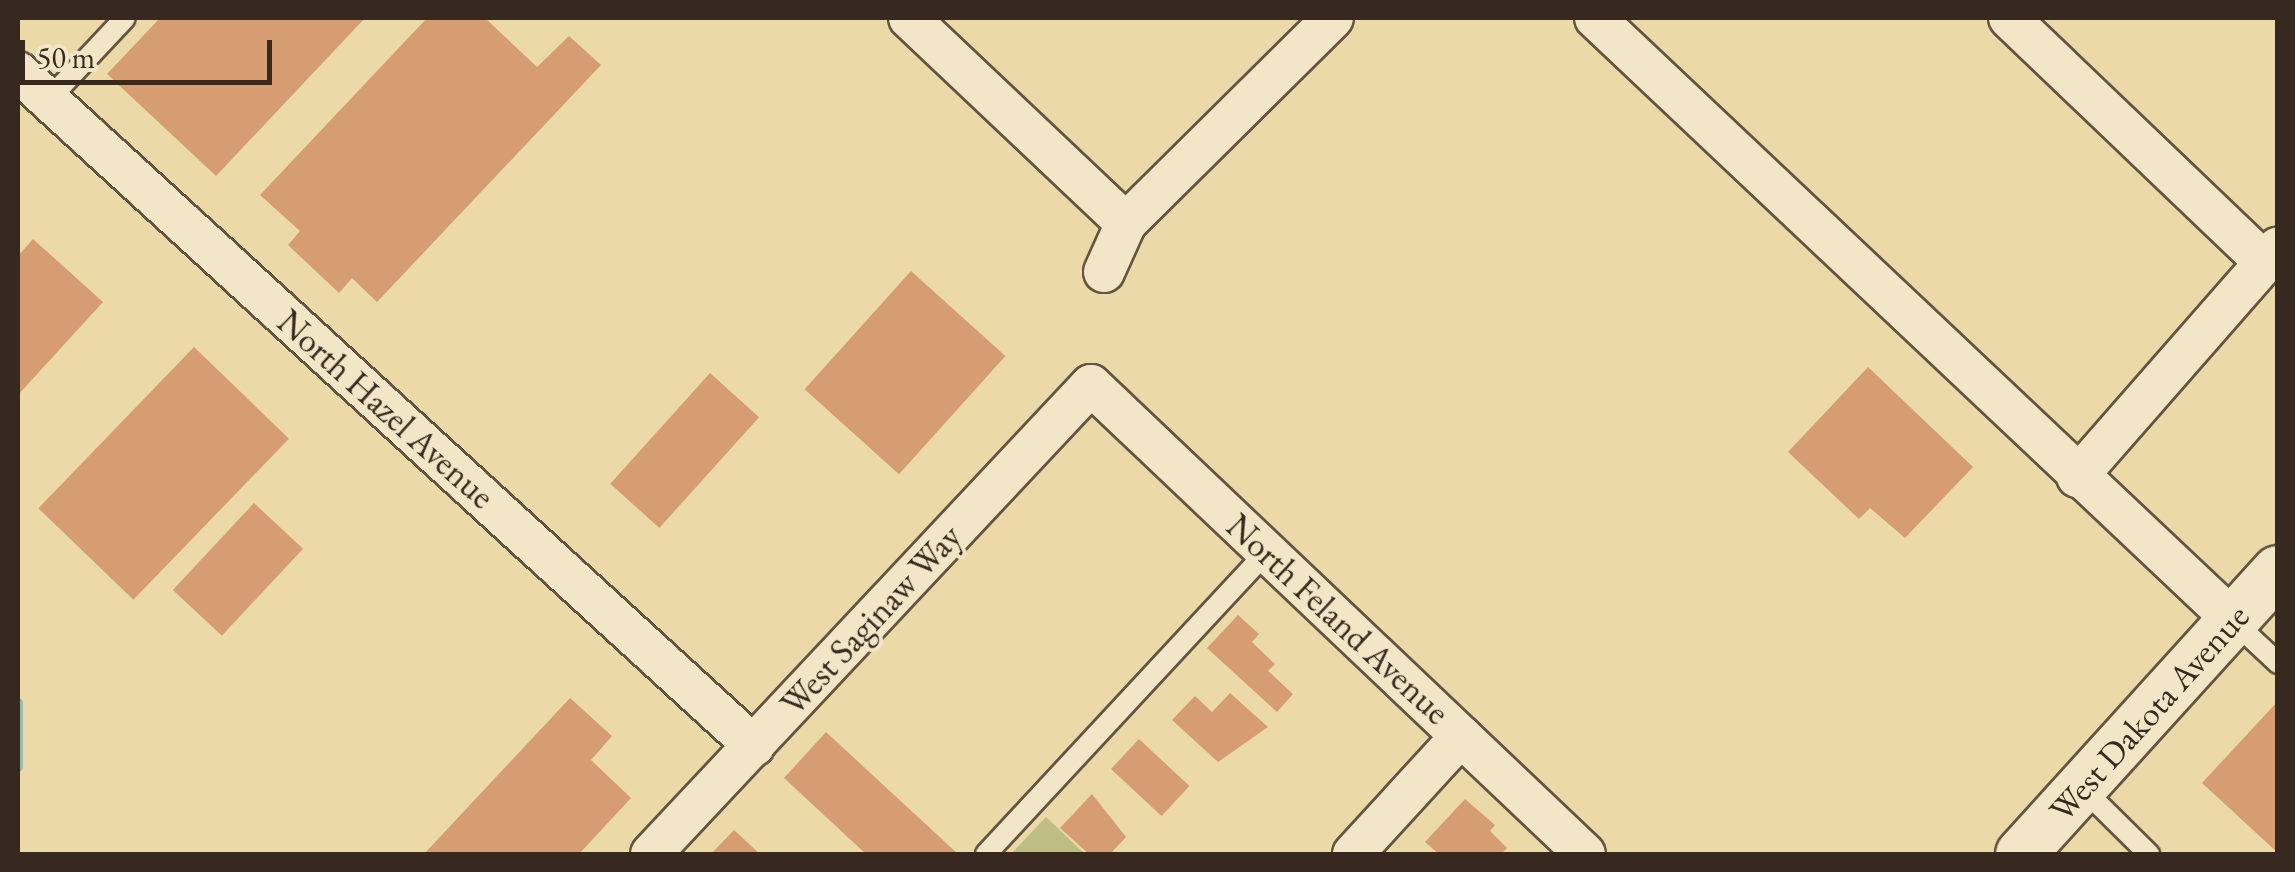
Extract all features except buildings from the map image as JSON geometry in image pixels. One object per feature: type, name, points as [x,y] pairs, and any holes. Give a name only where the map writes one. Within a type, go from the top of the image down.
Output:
[{"type":"street","points":[[909,18],[1126,223]]},
{"type":"street","points":[[1595,18],[2077,478],[2232,620]]},
{"type":"street","points":[[2009,18],[2271,254],[2077,478]]},
{"type":"street","points":[[1104,272],[1126,223],[1313,24]]},
{"type":"street","name":"North Hazel Avenue","points":[[18,72],[754,746]]},
{"type":"street","name":"West Saginaw Way","points":[[650,854],[1091,385]]},
{"type":"street","name":"North Feland Avenue","points":[[1091,385],[1585,854]]},
{"type":"street","name":"West Dakota Avenue","points":[[2021,854],[2278,571]]},
{"type":"street","points":[[1353,854],[1462,736]]},
{"type":"lane","points":[[48,100],[125,18]]},
{"type":"lane","points":[[986,854],[1267,552]]},
{"type":"lane","points":[[2232,620],[2278,663]]},
{"type":"lane","points":[[2083,789],[2149,854]]},
{"type":"green space","points":[[1046,817],[1085,854],[1011,854]]},
{"type":"waterway","points":[[18,703],[18,767]]}]
